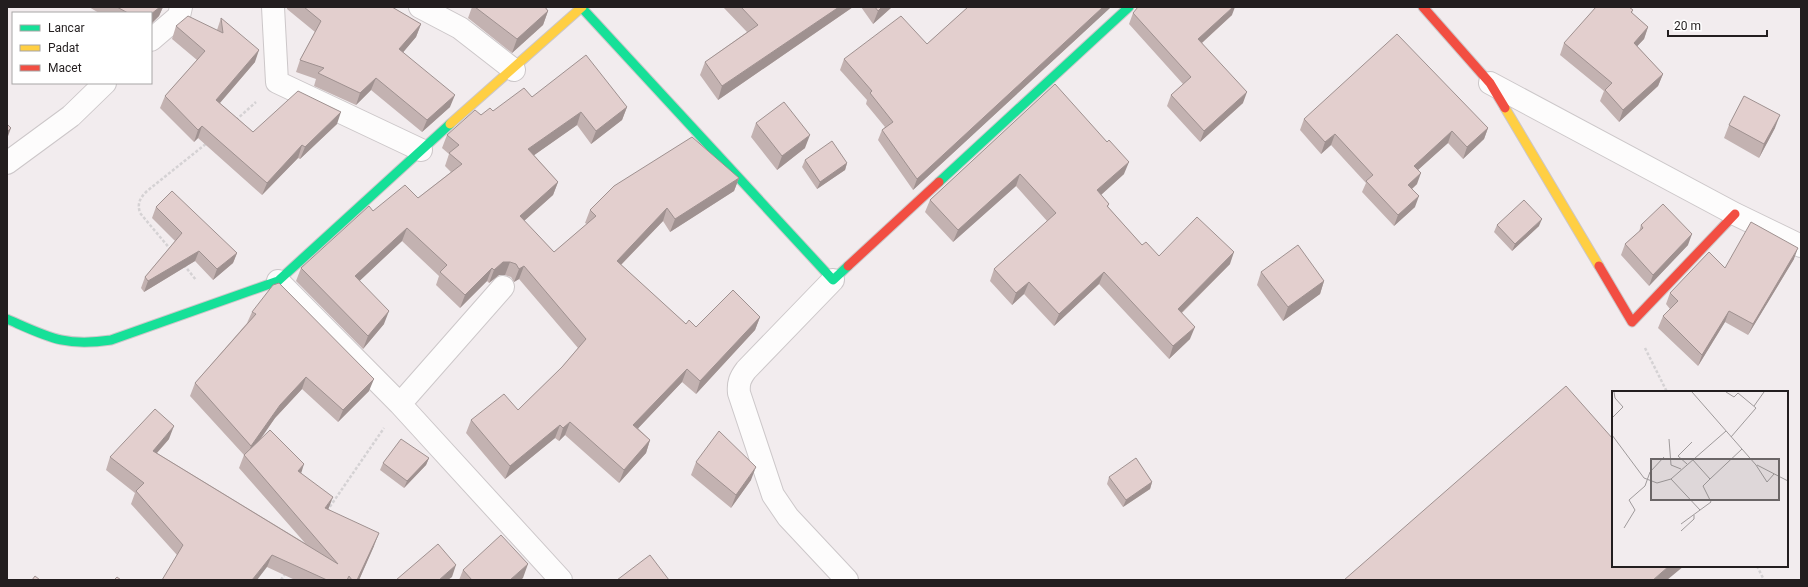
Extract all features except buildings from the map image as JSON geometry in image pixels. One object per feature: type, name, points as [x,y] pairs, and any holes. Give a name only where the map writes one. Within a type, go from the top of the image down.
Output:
[{"type":"street","points":[[152,39],[179,16],[182,7]]},
{"type":"street","points":[[273,7],[277,82],[422,150]]},
{"type":"street","points":[[420,7],[460,28],[514,70]]},
{"type":"street","points":[[7,319],[71,343],[89,343],[111,340],[278,281],[422,150],[514,70],[582,7],[833,280]]},
{"type":"street","points":[[847,580],[788,517],[773,495],[739,393],[738,385],[741,377],[833,280],[1129,7]]},
{"type":"street","points":[[1423,7],[1490,83],[1632,322],[1735,214]]},
{"type":"street","points":[[1490,83],[1735,214],[1801,246]]},
{"type":"street","points":[[7,163],[71,116],[104,84]]},
{"type":"street","points":[[278,281],[400,404],[561,580]]},
{"type":"street","points":[[400,404],[503,287]]},
{"type":"path","points":[[230,124],[277,82]]},
{"type":"path","points":[[175,255],[140,213],[138,206],[140,198],[209,142]]},
{"type":"path","points":[[180,261],[215,303]]},
{"type":"path","points":[[1632,322],[1666,391]]},
{"type":"path","points":[[324,516],[400,404]]},
{"type":"path","points":[[1757,567],[1764,580]]},
{"type":"path","points":[[281,580],[289,568]]},
{"type":"traffic: fast","points":[[939,182],[1129,7]]},
{"type":"traffic: fast","points":[[582,8],[833,280],[848,266]]},
{"type":"traffic: fast","points":[[7,319],[57,339],[81,342],[111,340],[278,281],[450,124]]},
{"type":"traffic: slow","points":[[450,124],[582,7]]},
{"type":"traffic: slow","points":[[1505,108],[1599,266]]},
{"type":"traffic: jam","points":[[1423,7],[1490,83],[1505,108]]},
{"type":"traffic: jam","points":[[848,266],[939,182]]},
{"type":"traffic: jam","points":[[1599,266],[1632,322],[1735,214]]}]
